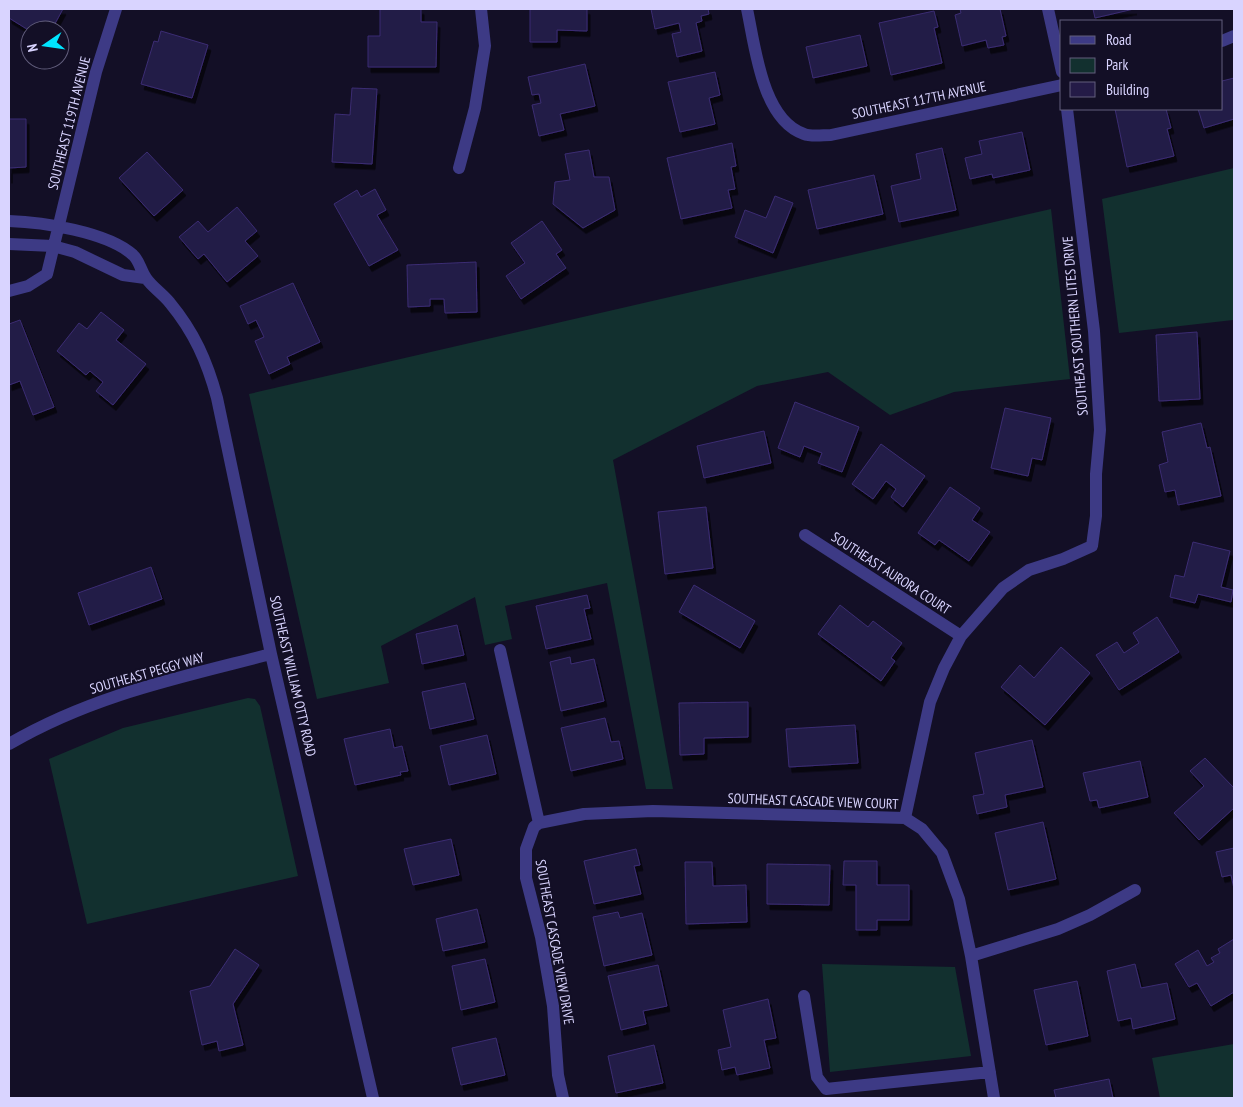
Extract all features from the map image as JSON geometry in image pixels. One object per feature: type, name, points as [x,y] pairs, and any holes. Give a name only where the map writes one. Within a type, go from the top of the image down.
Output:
[{"type":"street","name":"SOUTHEAST 119TH AVENUE","points":[[9,291],[28,286],[48,274],[53,246],[60,225],[96,72],[116,9]]},
{"type":"street","points":[[459,168],[475,108],[485,46],[481,9]]},
{"type":"street","name":"SOUTHEAST 117TH AVENUE","points":[[747,9],[773,107],[786,122],[804,134],[831,135],[1060,85]]},
{"type":"street","points":[[1048,9],[1060,63]]},
{"type":"street","name":"SOUTHEAST SOUTHERN LITES DRIVE","points":[[905,818],[930,702],[944,668],[961,636],[1003,588],[1029,570],[1092,546],[1096,516],[1096,474],[1100,430],[1094,331],[1067,110]]},
{"type":"street","name":"SOUTHEAST WILLIAM OTTY ROAD","points":[[9,221],[60,225],[115,244],[134,255],[145,278],[185,321],[207,362],[217,398],[271,654],[373,1098]]},
{"type":"street","points":[[9,244],[53,246],[75,252],[123,275],[145,278]]},
{"type":"street","name":"SOUTHEAST AURORA COURT","points":[[805,536],[961,636]]},
{"type":"street","points":[[500,650],[539,823]]},
{"type":"street","name":"SOUTHEAST PEGGY WAY","points":[[9,744],[43,724],[123,692],[271,654]]},
{"type":"street","name":"SOUTHEAST CASCADE VIEW COURT","points":[[539,823],[584,814],[653,811],[905,818],[922,829],[942,853],[959,899],[971,956],[994,1098]]},
{"type":"street","name":"SOUTHEAST CASCADE VIEW DRIVE","points":[[539,823],[534,828],[526,849],[526,878],[540,937],[553,1006],[558,1075],[563,1098]]},
{"type":"street","points":[[971,956],[1058,929],[1090,915],[1135,890]]},
{"type":"street","points":[[804,996],[817,1077],[826,1089],[990,1072]]},
{"type":"green space","points":[[1234,168],[1234,326],[1233,320],[1119,333],[1102,199]]},
{"type":"green space","points":[[1051,209],[1070,379],[954,392],[890,415],[828,372],[757,386],[613,460],[673,789],[646,789],[607,583],[505,606],[512,639],[485,645],[475,597],[381,646],[389,683],[317,699],[249,394]]},
{"type":"green space","points":[[248,698],[255,699],[260,706],[298,876],[87,924],[49,759],[123,728]]},
{"type":"green space","points":[[822,964],[955,967],[971,1056],[830,1072]]},
{"type":"green space","points":[[1234,1044],[1234,1098],[1160,1098],[1152,1058]]},
{"type":"building","points":[[9,9],[63,9],[57,20],[20,20],[20,25],[9,18]]},
{"type":"building","points":[[380,9],[421,9],[421,22],[437,22],[436,67],[368,67],[368,36],[380,36]]},
{"type":"building","points":[[530,9],[587,9],[587,31],[557,30],[557,42],[530,42]]},
{"type":"building","points":[[651,9],[708,9],[709,14],[701,16],[702,21],[696,23],[702,51],[677,57],[672,34],[681,32],[679,23],[655,29]]},
{"type":"building","points":[[960,9],[1000,9],[1006,36],[1002,37],[1004,45],[988,48],[986,40],[962,46],[955,15],[961,13]]},
{"type":"building","points":[[1093,9],[1134,9],[1095,18]]},
{"type":"building","points":[[934,11],[938,27],[934,28],[942,63],[891,75],[879,23]]},
{"type":"building","points":[[161,31],[208,45],[192,98],[141,84],[154,41],[158,42]]},
{"type":"building","points":[[860,35],[867,66],[813,78],[806,47]]},
{"type":"building","points":[[585,64],[595,106],[560,114],[564,130],[539,136],[532,105],[541,103],[539,94],[532,95],[528,77]]},
{"type":"building","points":[[715,72],[720,95],[709,98],[715,124],[680,132],[668,82]]},
{"type":"building","points":[[1234,78],[1234,119],[1204,128],[1198,110],[1223,110],[1223,81]]},
{"type":"building","points":[[352,88],[377,89],[372,164],[332,162],[335,114],[350,115]]},
{"type":"building","points":[[1115,110],[1166,110],[1171,128],[1167,129],[1174,156],[1127,167]]},
{"type":"building","points":[[9,119],[26,119],[26,167],[9,168]]},
{"type":"building","points":[[1022,132],[1030,170],[993,178],[992,174],[970,179],[965,158],[982,154],[979,141]]},
{"type":"building","points":[[732,143],[736,166],[731,167],[735,189],[728,190],[732,208],[681,219],[667,158]]},
{"type":"building","points":[[942,148],[956,210],[899,222],[891,186],[921,179],[916,154]]},
{"type":"building","points":[[589,150],[594,177],[609,177],[615,210],[583,228],[553,204],[555,182],[570,180],[565,154]]},
{"type":"building","points":[[147,152],[183,190],[154,216],[119,178]]},
{"type":"building","points":[[874,175],[883,214],[817,229],[808,190]]},
{"type":"building","points":[[375,189],[386,210],[377,215],[398,250],[369,266],[334,204],[357,190],[361,197]]},
{"type":"building","points":[[775,196],[793,203],[773,253],[735,237],[745,210],[766,218]]},
{"type":"building","points":[[237,207],[257,231],[245,241],[258,256],[227,282],[204,254],[198,259],[179,237],[198,221],[208,232]]},
{"type":"building","points":[[542,221],[562,250],[556,254],[566,268],[521,299],[506,276],[525,263],[511,243]]},
{"type":"building","points":[[476,262],[477,312],[445,313],[444,299],[430,299],[430,306],[408,307],[407,265]]},
{"type":"building","points":[[293,283],[320,342],[287,357],[290,364],[269,374],[255,341],[264,337],[256,320],[248,324],[240,306]]},
{"type":"building","points":[[101,312],[124,330],[116,340],[146,364],[113,405],[96,391],[103,382],[90,371],[86,375],[57,351],[79,323],[87,329]]},
{"type":"building","points":[[20,320],[54,407],[33,415],[20,381],[9,385],[9,324]]},
{"type":"building","points":[[1197,332],[1200,399],[1159,401],[1156,335]]},
{"type":"building","points":[[795,402],[859,427],[842,472],[818,463],[822,453],[804,446],[800,457],[778,448]]},
{"type":"building","points":[[1005,408],[1051,418],[1042,460],[1032,458],[1028,476],[991,468]]},
{"type":"building","points":[[1201,423],[1207,448],[1210,447],[1221,496],[1178,505],[1175,490],[1165,492],[1159,465],[1168,462],[1162,432]]},
{"type":"building","points":[[764,431],[771,463],[704,478],[697,446]]},
{"type":"building","points":[[881,444],[925,476],[903,507],[891,497],[896,489],[886,481],[873,499],[852,484]]},
{"type":"building","points":[[950,487],[980,508],[972,520],[990,532],[969,561],[939,540],[935,545],[918,533]]},
{"type":"building","points":[[706,507],[713,568],[665,574],[658,512]]},
{"type":"building","points":[[1193,542],[1230,551],[1221,587],[1233,590],[1231,602],[1198,594],[1195,603],[1170,597],[1175,575],[1184,577]]},
{"type":"building","points":[[151,567],[162,599],[89,625],[78,593]]},
{"type":"building","points":[[694,585],[755,621],[740,648],[679,612]]},
{"type":"building","points":[[587,595],[590,608],[584,609],[591,639],[546,649],[536,606]]},
{"type":"building","points":[[840,605],[868,627],[873,621],[902,643],[891,658],[895,661],[881,681],[818,634]]},
{"type":"building","points":[[1157,617],[1179,652],[1119,690],[1096,655],[1117,642],[1124,653],[1139,643],[1133,633]]},
{"type":"building","points":[[457,625],[464,655],[422,664],[416,634]]},
{"type":"building","points":[[1061,647],[1090,673],[1045,725],[1001,687],[1020,665],[1034,678]]},
{"type":"building","points":[[570,657],[571,664],[594,659],[604,701],[561,711],[550,662]]},
{"type":"building","points":[[465,683],[474,719],[430,729],[422,692]]},
{"type":"building","points":[[748,702],[748,737],[704,738],[704,754],[680,755],[679,703]]},
{"type":"building","points":[[605,718],[611,742],[619,741],[623,759],[571,771],[561,728]]},
{"type":"building","points":[[855,725],[858,763],[789,767],[786,729]]},
{"type":"building","points":[[390,729],[394,748],[402,746],[408,771],[400,772],[401,775],[355,785],[344,739]]},
{"type":"building","points":[[487,735],[496,774],[449,785],[440,746]]},
{"type":"building","points":[[1032,740],[1043,787],[1005,795],[1007,807],[977,814],[973,796],[984,794],[975,753]]},
{"type":"building","points":[[1205,758],[1234,788],[1234,808],[1199,840],[1174,813],[1204,786],[1190,771]]},
{"type":"building","points":[[1140,761],[1148,797],[1099,808],[1097,800],[1090,801],[1083,773]]},
{"type":"building","points":[[1043,822],[1056,879],[1008,890],[995,833]]},
{"type":"building","points":[[451,839],[459,875],[413,885],[404,849]]},
{"type":"building","points":[[1234,848],[1234,889],[1231,875],[1222,877],[1216,852]]},
{"type":"building","points":[[636,849],[640,865],[634,866],[641,894],[594,904],[584,861]]},
{"type":"building","points":[[844,861],[877,861],[877,885],[909,885],[909,920],[877,920],[877,930],[856,930],[856,885],[843,885]]},
{"type":"building","points":[[685,862],[712,862],[713,886],[746,885],[747,922],[686,924]]},
{"type":"building","points":[[767,864],[830,865],[829,905],[767,904]]},
{"type":"building","points":[[477,909],[485,942],[443,951],[436,919]]},
{"type":"building","points":[[618,912],[620,918],[642,913],[652,955],[604,966],[593,917]]},
{"type":"building","points":[[1234,939],[1234,992],[1211,1006],[1197,983],[1189,987],[1175,964],[1198,950],[1207,966],[1214,962],[1211,958],[1220,953],[1218,949]]},
{"type":"building","points":[[235,949],[259,965],[233,1004],[243,1045],[219,1051],[217,1041],[202,1045],[190,991],[210,986]]},
{"type":"building","points":[[485,959],[495,1002],[461,1010],[452,966]]},
{"type":"building","points":[[1135,964],[1141,988],[1167,983],[1175,1019],[1133,1029],[1131,1018],[1118,1021],[1107,971]]},
{"type":"building","points":[[658,965],[667,1006],[643,1011],[646,1024],[621,1030],[608,976]]},
{"type":"building","points":[[1077,981],[1088,1036],[1046,1045],[1034,990]]},
{"type":"building","points":[[768,999],[776,1038],[764,1040],[770,1068],[737,1075],[735,1067],[722,1070],[718,1050],[731,1047],[723,1010]]},
{"type":"building","points":[[496,1038],[505,1075],[461,1085],[452,1048]]},
{"type":"building","points":[[654,1045],[663,1083],[616,1093],[608,1056]]},
{"type":"building","points":[[1109,1079],[1113,1098],[1056,1098],[1054,1090]]}]
